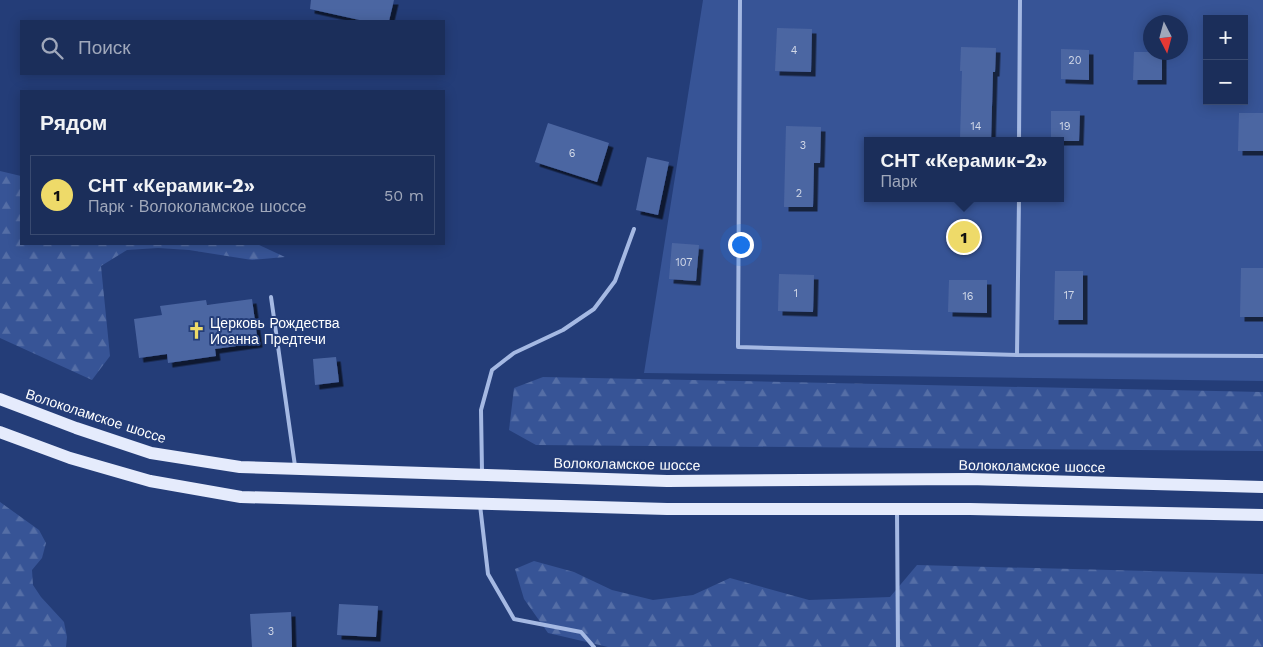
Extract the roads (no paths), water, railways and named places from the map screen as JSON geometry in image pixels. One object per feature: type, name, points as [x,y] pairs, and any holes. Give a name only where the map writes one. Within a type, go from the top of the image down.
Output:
[{"type":"main road","name":"Волоколамское шоссе","points":[[0,399],[76,428],[151,453],[240,467],[667,481],[968,479],[1263,486]]},
{"type":"main road","points":[[0,432],[70,458],[150,481],[241,497],[667,509],[970,509],[1263,515]]},
{"type":"lane","points":[[740,0],[738,347],[1017,355],[1263,356]]},
{"type":"lane","points":[[1019,137],[1020,0]]},
{"type":"lane","points":[[1017,355],[1019,202]]},
{"type":"lane","points":[[482,475],[481,410],[492,370],[514,353],[562,330],[594,309],[615,281],[634,229]]},
{"type":"lane","points":[[271,296],[295,469]]},
{"type":"lane","points":[[480,504],[488,574],[514,619],[581,632],[594,647]]},
{"type":"lane","points":[[898,509],[898,647]]},
{"type":"place","name":"СНТ «Керамик-2»","points":[[964,237]]},
{"type":"place","name":"Церковь Рождества Иоанна Предтечи","points":[[196,331]]}]
